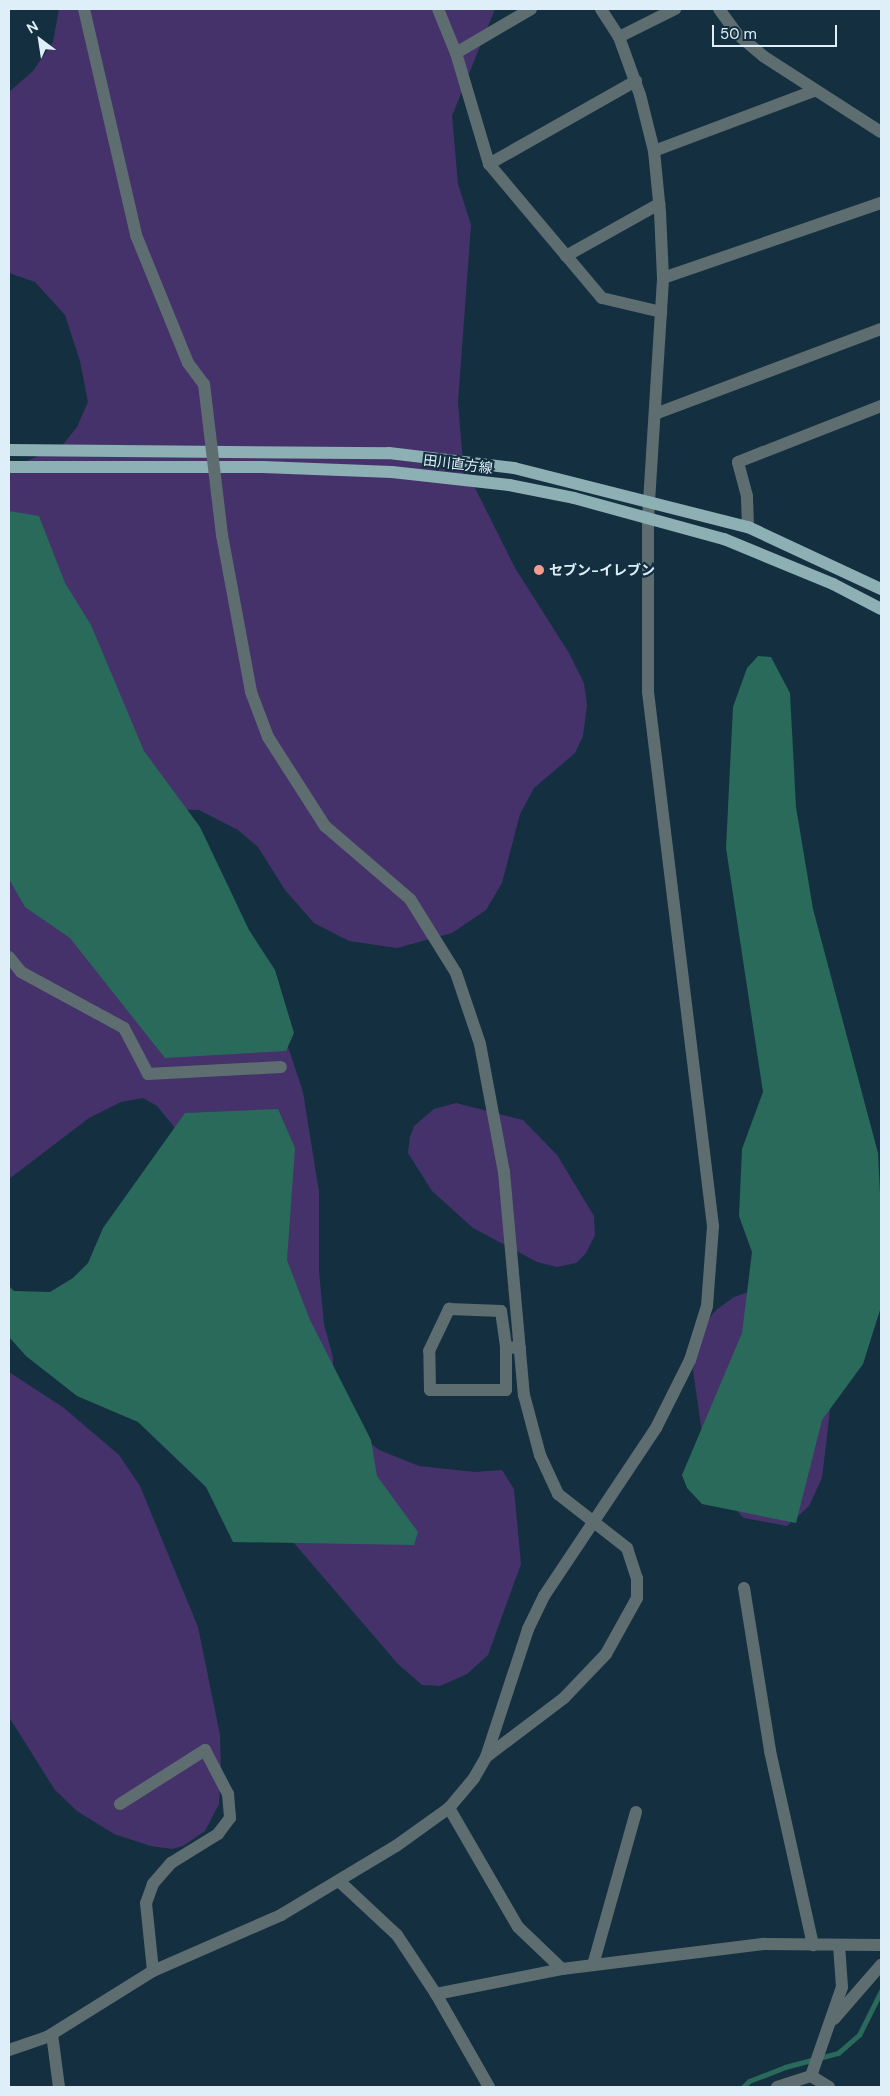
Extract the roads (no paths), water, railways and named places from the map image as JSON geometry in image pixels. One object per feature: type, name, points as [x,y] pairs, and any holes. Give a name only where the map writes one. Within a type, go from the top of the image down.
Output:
[{"type":"main road","name":"田川直方線","points":[[9,450],[389,453],[514,468],[651,500],[748,527],[881,589]]},
{"type":"main road","name":"田川直方線","points":[[9,467],[263,467],[392,472],[509,486],[648,518],[724,539],[833,584],[881,609]]},
{"type":"street","points":[[84,9],[136,235],[188,363],[204,384],[222,535],[251,692],[268,737],[325,826],[410,899],[456,973],[480,1044],[504,1172],[524,1395],[540,1455],[558,1494],[627,1548],[637,1578],[638,1598],[606,1654],[564,1698],[486,1757]]},
{"type":"street","points":[[438,9],[456,53],[489,164],[602,298],[661,312]]},
{"type":"street","points":[[456,53],[531,9]]},
{"type":"street","points":[[9,2050],[52,2034],[153,1970],[281,1915],[396,1846],[449,1808],[474,1778],[486,1757],[528,1629],[558,1572],[656,1428],[690,1360],[707,1306],[713,1226],[648,692],[648,518],[651,500],[663,278],[660,204],[654,151],[636,81],[619,37],[601,9]]},
{"type":"street","points":[[619,37],[675,9]]},
{"type":"street","points":[[719,9],[737,34],[814,90],[881,132]]},
{"type":"street","points":[[489,164],[636,81]]},
{"type":"street","points":[[654,151],[814,90]]},
{"type":"street","points":[[663,278],[881,203]]},
{"type":"street","points":[[566,256],[660,204]]},
{"type":"street","points":[[655,414],[881,329]]},
{"type":"street","points":[[748,527],[747,496],[738,462],[881,406]]},
{"type":"street","points":[[9,957],[21,972],[124,1028],[148,1074],[281,1067]]},
{"type":"street","points":[[449,1310],[501,1311],[506,1347],[506,1390],[430,1390],[429,1351],[449,1310]]},
{"type":"street","points":[[506,1347],[520,1348]]},
{"type":"street","points":[[744,1588],[770,1751],[813,1945]]},
{"type":"street","points":[[120,1804],[205,1750],[228,1794],[230,1818],[218,1834],[171,1863],[153,1884],[146,1903],[153,1970]]},
{"type":"street","points":[[449,1808],[518,1927],[562,1969]]},
{"type":"street","points":[[593,1965],[636,1812]]},
{"type":"street","points":[[339,1881],[397,1935],[436,1994],[489,2087]]},
{"type":"street","points":[[436,1994],[562,1969],[764,1944],[881,1945]]},
{"type":"street","points":[[778,2087],[812,2073],[842,1987],[839,1945]]},
{"type":"street","points":[[828,2027],[881,1965]]},
{"type":"street","points":[[52,2034],[59,2087]]},
{"type":"street","points":[[812,2073],[830,2087]]},
{"type":"waterway","points":[[743,2087],[749,2081],[785,2067],[838,2053],[859,2035],[881,1991]]},
{"type":"place","name":"セブン-イレブン","points":[[539,570]]}]
